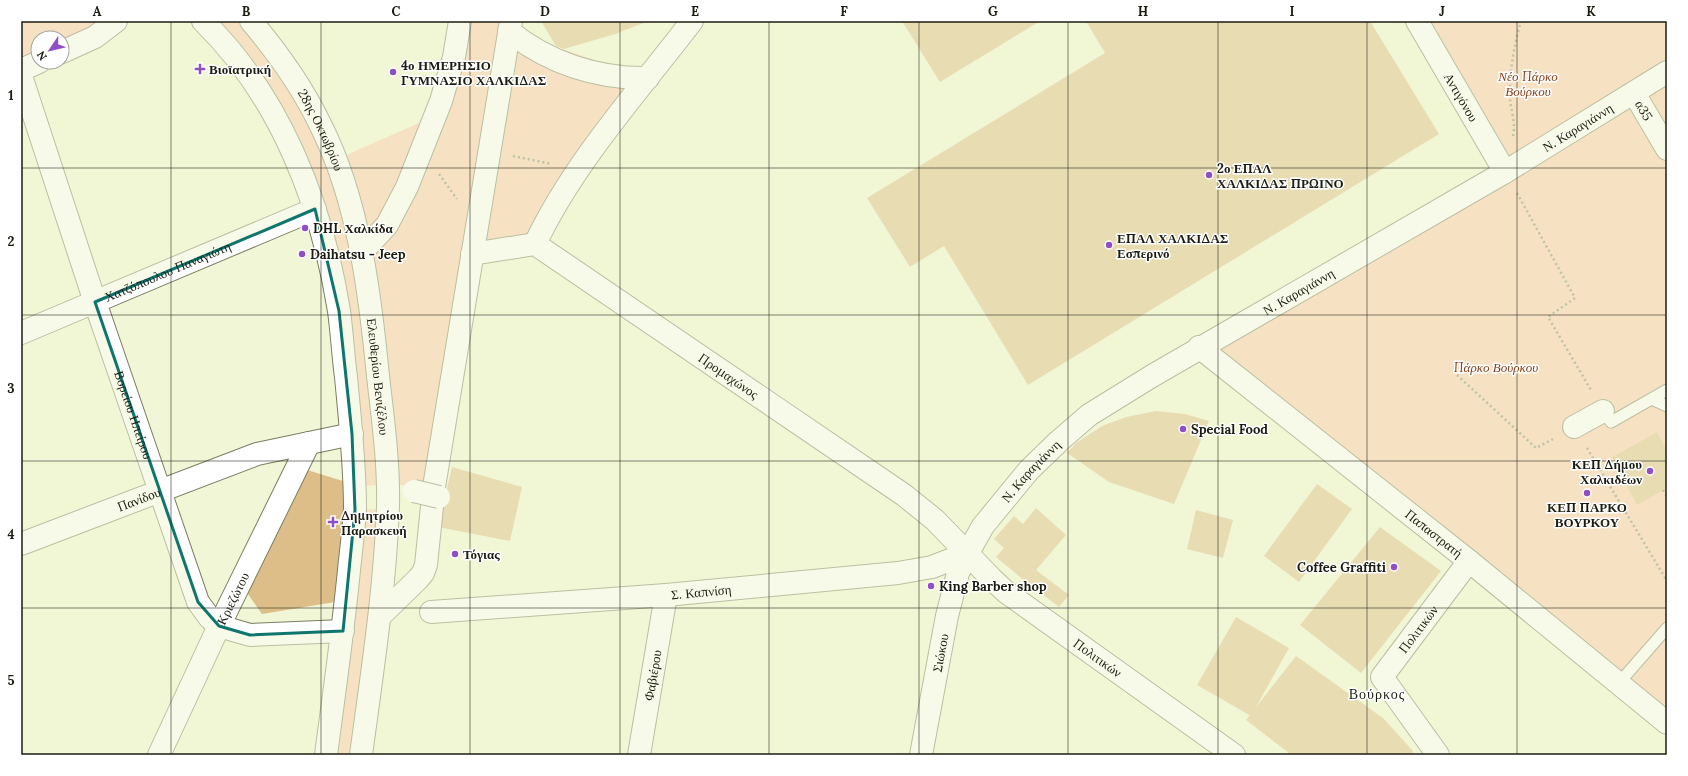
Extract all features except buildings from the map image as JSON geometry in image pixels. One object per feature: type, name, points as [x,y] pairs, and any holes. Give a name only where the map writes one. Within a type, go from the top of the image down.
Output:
[{"type":"street","points":[[70,48],[95,37],[116,21]]},
{"type":"street","points":[[202,21],[214,32],[248,73],[269,106],[302,175],[315,209],[326,249],[339,311],[352,434],[355,510],[343,631],[326,755]]},
{"type":"street","name":"28ης Οκτωβρίου","points":[[251,21],[274,50],[321,126],[346,192],[362,254]]},
{"type":"street","points":[[362,254],[387,225],[407,188],[441,101],[454,57],[460,21]]},
{"type":"street","points":[[472,254],[535,244],[562,193],[578,170],[692,21]]},
{"type":"street","name":"Αντιγόνου","points":[[1417,21],[1506,172]]},
{"type":"street","points":[[510,26],[529,46],[543,54],[569,65],[604,75],[624,78],[648,78]]},
{"type":"street","points":[[380,616],[418,579],[423,573],[426,565],[434,487],[510,26]]},
{"type":"street","name":"Ν. Καραγιάννη","points":[[968,553],[983,526],[1030,470],[1059,440],[1089,415],[1199,347],[1506,172],[1667,72]]},
{"type":"street","name":"Βορείου Ηπείρου","points":[[21,76],[95,302],[198,602],[209,617],[219,626],[250,635],[343,631]]},
{"type":"street","name":"α35","points":[[1634,93],[1667,149]]},
{"type":"street","name":"Χατζόπουλου Παναγιώτη","points":[[21,333],[315,209]]},
{"type":"street","name":"Προμαχώνος","points":[[535,244],[904,495],[934,520],[968,553]]},
{"type":"street","name":"Ελευθερίου Βενιζέλου","points":[[361,755],[380,616],[388,510],[388,484],[384,431],[371,305],[362,254]]},
{"type":"street","name":"Παπαστρατή","points":[[1199,347],[1469,562],[1667,723]]},
{"type":"street","points":[[1574,427],[1603,411]]},
{"type":"street","name":"Πανίδου","points":[[21,544],[257,454],[352,434]]},
{"type":"street","name":"Κριεζώτου","points":[[159,755],[219,626],[309,443]]},
{"type":"street","points":[[388,510],[395,502],[395,492],[408,490],[442,498]]},
{"type":"street","name":"Σ. Καπνίση","points":[[431,612],[666,595],[898,573],[932,567],[968,553]]},
{"type":"street","name":"Σιώκου","points":[[921,755],[953,589],[958,573],[968,553]]},
{"type":"street","name":"Πολιτικών","points":[[968,553],[991,578],[1012,596],[1234,755]]},
{"type":"street","name":"Πολιτικών","points":[[1438,755],[1382,677],[1469,562]]},
{"type":"street","name":"Φαβιέρου","points":[[639,755],[666,595]]},
{"type":"lane","points":[[1603,411],[1611,422],[1667,390]]},
{"type":"lane","points":[[1652,398],[1667,406]]},
{"type":"lane","points":[[1619,683],[1667,628]]},
{"type":"path","points":[[1522,21],[1510,78],[1510,99],[1515,130],[1506,172],[1575,298],[1548,317],[1603,411]]},
{"type":"path","points":[[489,151],[578,170]]},
{"type":"path","points":[[416,162],[436,170],[462,207],[479,212]]},
{"type":"path","points":[[1458,375],[1536,448],[1574,427],[1667,581]]},
{"type":"path","points":[[1663,490],[1667,497]]},
{"type":"highlighted area","points":[[315,209],[339,311],[352,434],[355,510],[343,631],[250,635],[219,626],[198,602],[95,302]]},
{"type":"green space","points":[[21,21],[116,21],[70,47],[70,30],[30,30],[30,66],[21,70]]},
{"type":"green space","points":[[203,21],[251,21],[335,160],[419,123],[432,122],[460,21],[511,21],[509,31],[648,78],[535,244],[472,254],[434,487],[388,484],[354,487],[352,434],[302,175]]},
{"type":"green space","name":"Πάρκο Βούρκου","points":[[1417,21],[1667,21],[1667,724],[1199,347],[1501,165]]},
{"type":"green space","points":[[384,509],[361,755],[326,755],[355,510]]},
{"type":"place","name":"Βιοϊατρική","points":[[200,69]]},
{"type":"place","name":"4ο ΗΜΕΡΗΣΙΟ ΓΥΜΝΑΣΙΟ ΧΑΛΚΙΔΑΣ","points":[[393,72]]},
{"type":"place","name":"2ο ΕΠΑΛ ΧΑΛΚΙΔΑΣ ΠΡΩΙΝΟ","points":[[1209,175]]},
{"type":"place","name":"DHL Χαλκίδα","points":[[305,228]]},
{"type":"place","name":"ΕΠΑΛ ΧΑΛΚΙΔΑΣ Εσπερινό","points":[[1109,245]]},
{"type":"place","name":"Daihatsu - Jeep","points":[[302,254]]},
{"type":"place","name":"Special Food","points":[[1183,429]]},
{"type":"place","name":"ΚΕΠ Δήμου Χαλκιδέων","points":[[1650,471]]},
{"type":"place","name":"ΚΕΠ ΠΑΡΚΟ ΒΟΥΡΚΟΥ","points":[[1587,493]]},
{"type":"place","name":"Δημητρίου Παρασκευή","points":[[333,522]]},
{"type":"place","name":"Τόγιας","points":[[455,554]]},
{"type":"place","name":"Coffee Graffiti","points":[[1394,567]]},
{"type":"place","name":"King Barber shop","points":[[931,586]]},
{"type":"district","name":"Βούρκος","points":[[1377,694]]},
{"type":"park label","name":"Νέο Πάρκο Βούρκου","points":[[1528,84]]}]
